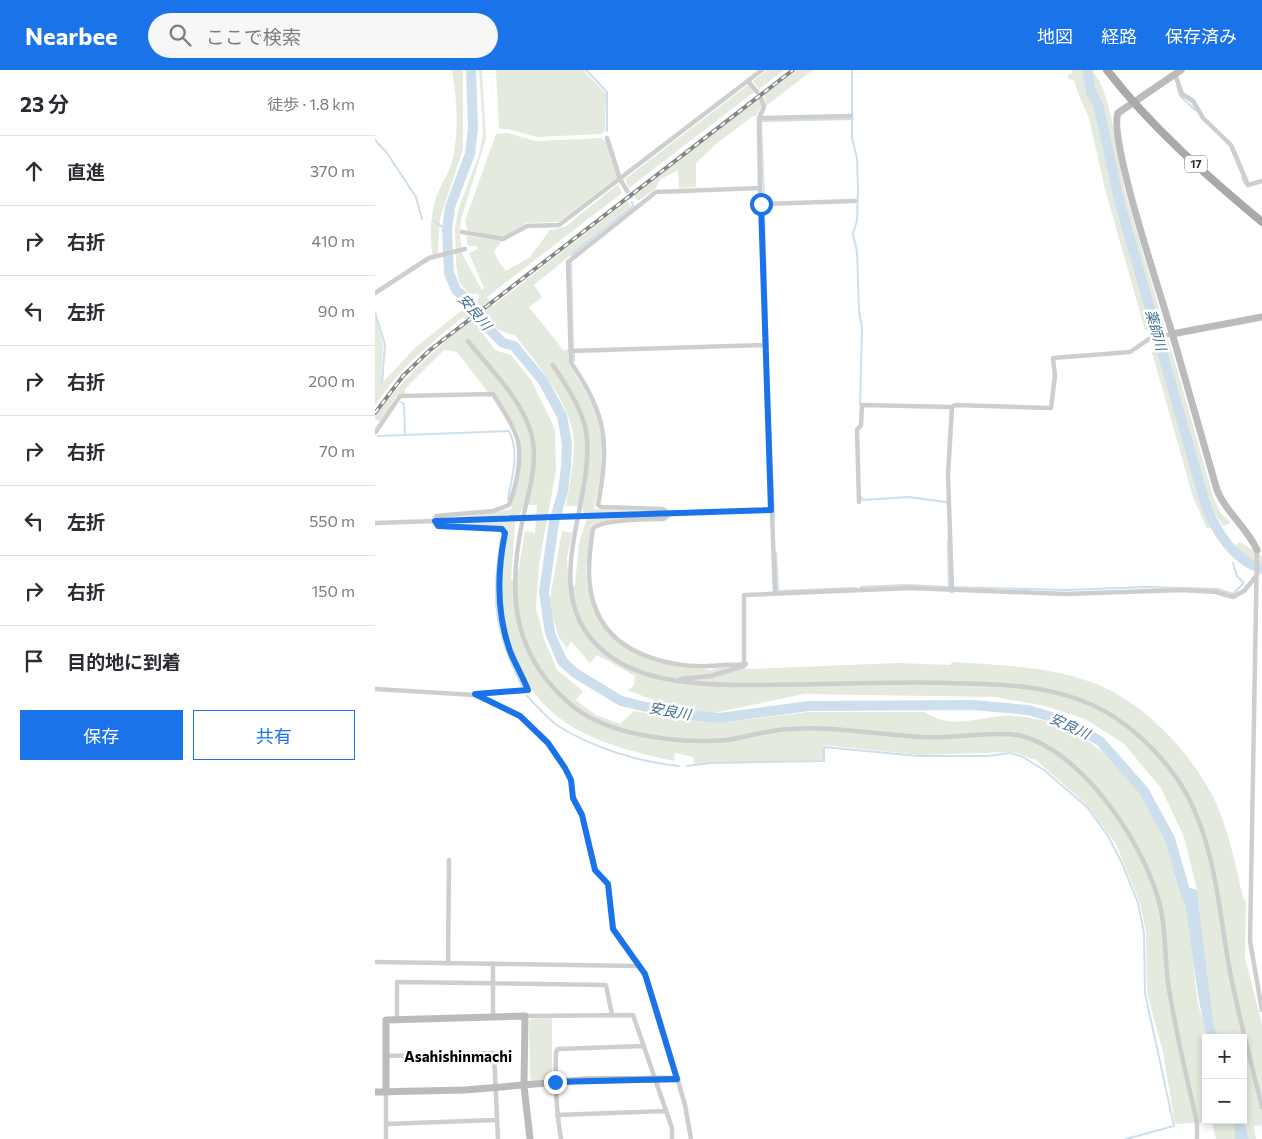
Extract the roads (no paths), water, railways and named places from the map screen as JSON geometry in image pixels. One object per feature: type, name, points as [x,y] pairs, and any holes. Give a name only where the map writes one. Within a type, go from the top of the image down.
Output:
[{"type":"main road","name":"17","points":[[1107,70],[1133,103],[1215,182],[1262,222]]},
{"type":"street","points":[[463,232],[503,239],[527,226],[559,225],[762,70]]},
{"type":"street","points":[[1262,181],[1248,185],[1231,144],[1203,118],[1193,101],[1182,94],[1178,72],[1118,113],[1119,142],[1130,194],[1217,490],[1227,508],[1248,532],[1257,550],[1250,941],[1262,1010]]},
{"type":"street","points":[[748,81],[757,92]]},
{"type":"street","points":[[761,98],[764,106],[759,118],[760,188],[775,594]]},
{"type":"street","points":[[759,118],[851,116]]},
{"type":"street","points":[[607,138],[620,179],[626,189]]},
{"type":"street","points":[[669,513],[663,509],[601,507],[598,504],[605,462],[604,439],[597,411],[581,376],[571,363],[568,262],[657,192],[760,188]]},
{"type":"street","points":[[633,200],[637,207]]},
{"type":"street","points":[[761,204],[855,201]]},
{"type":"street","points":[[375,294],[429,258],[464,250]]},
{"type":"street","points":[[859,502],[856,456],[863,405],[865,404],[952,408],[955,405],[1051,408],[1055,376],[1053,358],[1130,352],[1149,339],[1262,317]]},
{"type":"street","points":[[468,341],[513,398],[531,435],[533,475],[525,518],[517,544],[514,589],[518,621],[524,643],[545,678],[559,694],[590,718],[629,733],[669,738],[719,740],[774,730],[812,728],[929,738],[1015,735],[1043,746],[1092,785],[1115,811],[1134,839],[1160,906],[1165,930],[1169,991],[1197,1124],[1197,1139]]},
{"type":"street","points":[[570,351],[765,345]]},
{"type":"street","points":[[553,365],[573,398],[587,435],[588,460],[571,558],[571,582],[576,612],[583,627],[602,650],[618,661],[653,675],[673,680],[725,684],[885,682],[1029,688],[1081,700],[1113,717],[1152,751],[1172,773],[1188,797],[1201,826],[1221,904],[1230,970],[1262,1107]]},
{"type":"street","points":[[375,433],[378,424],[400,396],[493,394],[516,435],[519,446],[516,474],[509,505],[493,511],[436,516],[435,521]]},
{"type":"street","points":[[952,408],[948,475],[952,591]]},
{"type":"street","points":[[375,523],[771,510]]},
{"type":"street","points":[[669,513],[667,517],[663,518],[624,521],[593,528],[588,581],[596,611],[612,633],[624,644],[650,657],[672,663],[706,667],[745,664]]},
{"type":"street","points":[[375,689],[475,694],[528,690],[511,653],[499,607],[499,574],[505,533],[502,529],[438,526],[435,521]]},
{"type":"street","points":[[745,664],[744,595],[910,588],[1065,594],[1182,590],[1216,592],[1233,597],[1244,590],[1257,574]]},
{"type":"street","points":[[673,680],[711,676],[745,664]]},
{"type":"street","points":[[475,694],[520,716],[548,743],[561,761],[571,780],[573,798],[582,815],[595,870],[608,884],[613,929],[645,974],[658,1012],[685,1105],[691,1139]]},
{"type":"street","points":[[449,860],[449,964]]},
{"type":"street","points":[[375,962],[638,966]]},
{"type":"street","points":[[493,964],[493,1016]]},
{"type":"street","points":[[397,1018],[397,982],[606,985],[612,1015]]},
{"type":"street","points":[[386,1139],[385,1025],[387,1020],[397,1018],[493,1016],[633,1015],[672,1128],[672,1139]]},
{"type":"street","points":[[525,1016],[524,1086],[530,1139]]},
{"type":"street","points":[[561,1139],[557,1115],[555,1052],[558,1049],[644,1046]]},
{"type":"street","points":[[386,1056],[494,1053],[494,1088],[498,1139]]},
{"type":"street","points":[[375,1092],[494,1088],[555,1082],[677,1079]]},
{"type":"street","points":[[557,1115],[666,1111]]},
{"type":"street","points":[[386,1124],[496,1120]]},
{"type":"water","points":[[1181,885],[1197,890],[1214,1026],[1217,1034],[1206,1034],[1199,1000]]},
{"type":"water","points":[[1235,1124],[1245,1124],[1249,1139],[1235,1139]]},
{"type":"waterway","name":"安良川","points":[[471,70],[473,128],[470,154],[450,207],[447,230],[449,273],[456,290],[469,301],[480,320],[503,343],[514,346],[543,381],[562,416],[567,444],[566,466],[563,491],[554,522],[544,592],[550,633],[562,661],[575,673],[621,701],[676,714],[719,718],[809,706],[973,705],[1028,710],[1065,721],[1100,741],[1144,791],[1170,839],[1187,898]]},
{"type":"waterway","points":[[586,70],[607,92],[607,131]]},
{"type":"waterway","points":[[852,70],[852,138],[857,158],[858,190],[857,220],[853,234],[857,252],[859,311],[862,328],[860,405]]},
{"type":"waterway","name":"薬師川","points":[[1087,70],[1091,92],[1098,104],[1119,200],[1205,503],[1226,543],[1242,559],[1262,569]]},
{"type":"waterway","points":[[1177,86],[1180,96],[1195,110]]},
{"type":"waterway","points":[[764,201],[761,121],[853,119]]},
{"type":"waterway","points":[[375,140],[387,153],[416,197],[422,219]]},
{"type":"waterway","points":[[1242,177],[1245,184]]},
{"type":"waterway","points":[[571,255],[633,206],[632,202]]},
{"type":"waterway","points":[[764,207],[767,319]]},
{"type":"waterway","points":[[434,221],[447,230]]},
{"type":"waterway","points":[[571,263],[573,348]]},
{"type":"waterway","points":[[375,312],[385,345],[382,383]]},
{"type":"waterway","points":[[767,323],[768,346]]},
{"type":"waterway","points":[[574,354],[574,361]]},
{"type":"waterway","points":[[401,402],[404,404],[405,435],[509,431],[515,456],[508,499]]},
{"type":"waterway","points":[[378,436],[405,435]]},
{"type":"waterway","points":[[772,465],[774,518]]},
{"type":"waterway","points":[[861,497],[863,500],[908,497],[946,502],[948,505]]},
{"type":"waterway","points":[[501,538],[496,580],[497,615],[506,649],[523,688]]},
{"type":"waterway","points":[[948,540],[949,587],[1067,590],[1146,587],[1218,589],[1233,594],[1244,583],[1237,576],[1233,563]]},
{"type":"waterway","points":[[776,553],[778,591],[856,588]]},
{"type":"waterway","points":[[861,587],[907,585],[949,587]]},
{"type":"waterway","points":[[527,696],[558,726],[586,741],[617,753],[679,766]]},
{"type":"waterway","points":[[687,766],[710,763],[824,761],[824,747],[918,756],[988,756],[1010,753],[1023,757],[1044,770],[1087,807],[1108,836],[1122,863],[1138,903],[1144,933],[1145,993],[1174,1126],[1126,1139]]},
{"type":"tunnel","points":[[626,189],[632,200]]},
{"type":"railway","points":[[375,413],[403,376],[430,350],[793,70]]},
{"type":"district","name":"Asahishinmachi","points":[[458,1057]]}]
